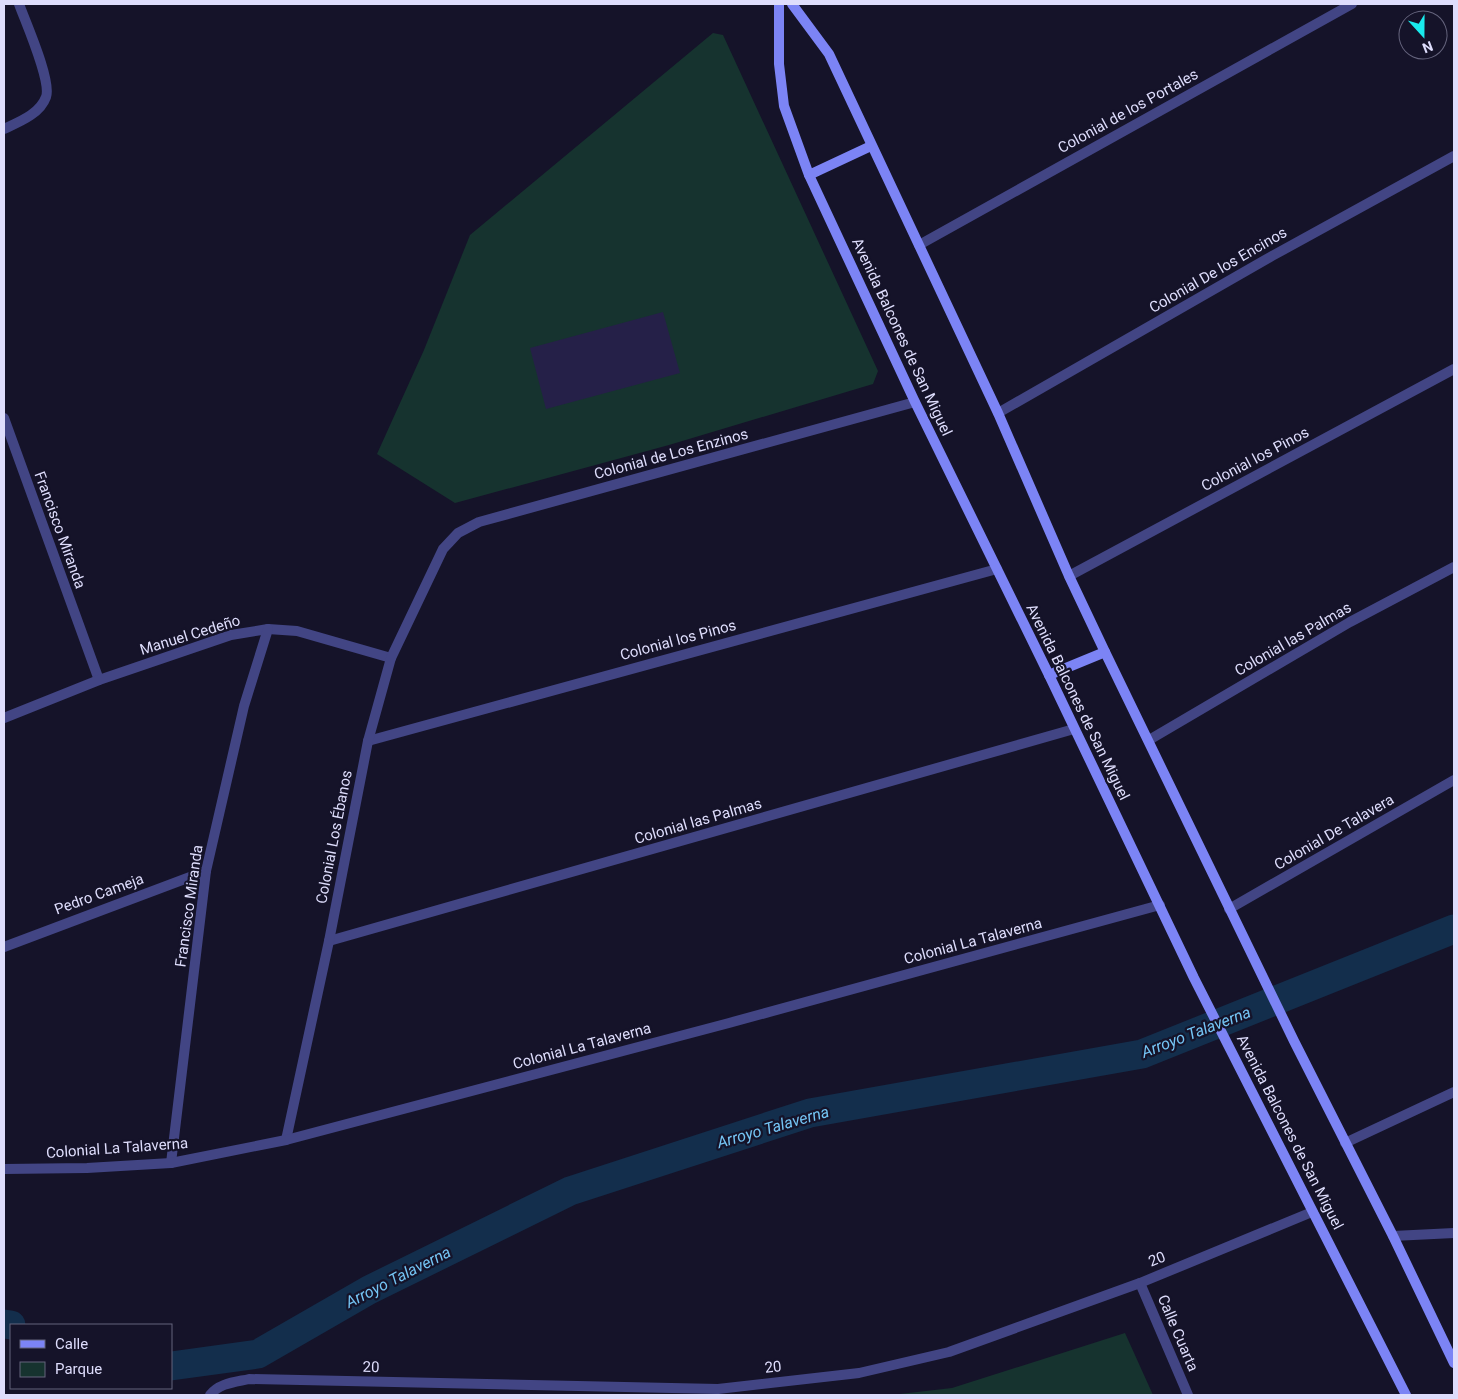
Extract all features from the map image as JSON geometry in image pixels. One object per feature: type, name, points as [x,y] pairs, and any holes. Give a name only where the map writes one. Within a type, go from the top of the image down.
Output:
[{"type":"street","points":[[4,129],[20,122],[38,109],[47,95],[44,74],[19,4]]},
{"type":"street","name":"Avenida Balcones de San Miguel","points":[[779,4],[779,64],[784,106],[809,175],[915,402],[1049,675],[1194,978],[1406,1395]]},
{"type":"street","points":[[792,4],[829,54],[998,413],[1069,576],[1105,652],[1229,909],[1393,1236],[1454,1363]]},
{"type":"street","name":"Colonial de los Portales","points":[[919,245],[1352,4]]},
{"type":"street","points":[[809,175],[871,146]]},
{"type":"street","name":"Colonial De los Encinos","points":[[998,413],[1272,256],[1454,156]]},
{"type":"street","name":"Colonial los Pinos","points":[[1069,576],[1454,369]]},
{"type":"street","name":"Colonial de Los Enzinos","points":[[443,549],[458,533],[478,522],[915,402]]},
{"type":"street","name":"Francisco Miranda","points":[[4,418],[99,680]]},
{"type":"street","name":"Colonial Los Ébanos","points":[[286,1140],[330,941],[368,740],[391,658],[443,549]]},
{"type":"street","name":"Colonial las Palmas","points":[[1148,740],[1350,622],[1454,567]]},
{"type":"street","name":"Colonial los Pinos","points":[[368,740],[997,569]]},
{"type":"street","name":"Francisco Miranda","points":[[171,1163],[206,871],[244,706],[268,629]]},
{"type":"street","name":"Manuel Cedeño","points":[[4,718],[99,680],[231,635],[268,629],[297,631],[391,658]]},
{"type":"street","points":[[1049,675],[1105,652]]},
{"type":"street","name":"Colonial las Palmas","points":[[330,941],[1074,729]]},
{"type":"street","name":"Colonial De Talavera","points":[[1229,909],[1454,780]]},
{"type":"street","name":"Pedro Cameja","points":[[4,947],[206,871]]},
{"type":"street","name":"Colonial La Talaverna","points":[[4,1169],[87,1168],[171,1163],[286,1140],[1160,905]]},
{"type":"street","points":[[1345,1143],[1454,1092]]},
{"type":"street","name":"20","points":[[211,1394],[225,1384],[249,1379],[718,1392],[859,1373],[949,1352],[1140,1283],[1312,1212]]},
{"type":"street","points":[[1393,1236],[1454,1233]]},
{"type":"street","name":"Calle Cuarta","points":[[1140,1283],[1188,1395]]},
{"type":"green space","points":[[713,33],[723,35],[878,371],[873,384],[669,445],[455,503],[377,454],[424,350],[470,235]]},
{"type":"green space","points":[[1125,1333],[1153,1395],[891,1395],[952,1388]]},
{"type":"building","points":[[663,312],[680,373],[546,409],[530,348]]},
{"type":"waterway","name":"Arroyo Talaverna","points":[[172,1366],[258,1354],[369,1290],[570,1191],[810,1113],[1142,1054],[1454,929]]},
{"type":"waterway","name":"Arroyo Talaverna","points":[[4,1324],[10,1325]]}]
